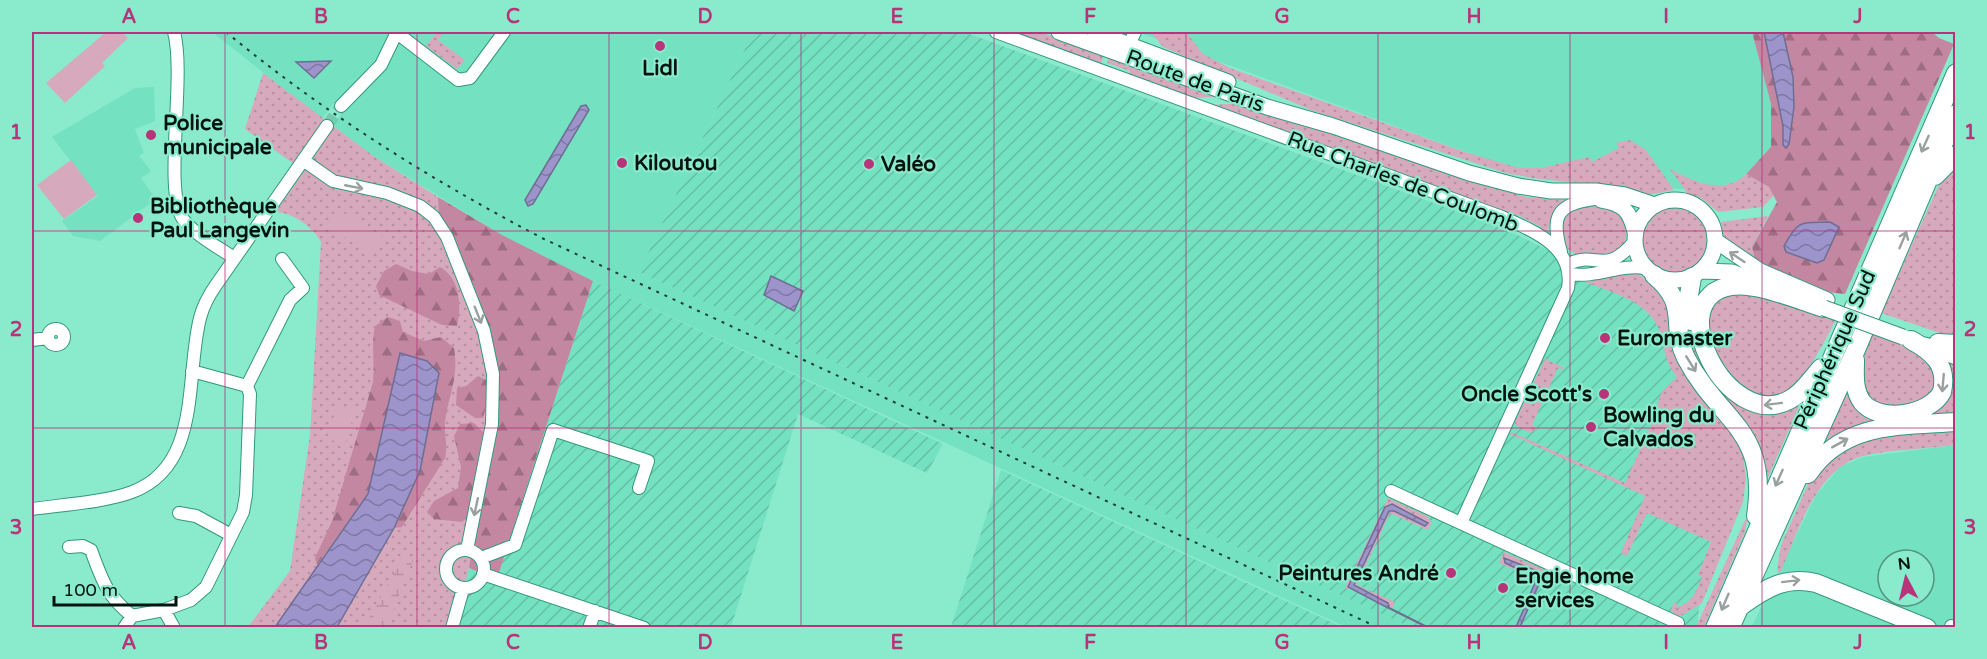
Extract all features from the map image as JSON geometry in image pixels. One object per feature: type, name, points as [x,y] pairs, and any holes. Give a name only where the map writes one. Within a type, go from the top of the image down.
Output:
[{"type":"highway","name":"Périphérique Sud","points":[[1715,627],[1956,73]]},
{"type":"highway","name":"Périphérique Sud","points":[[1730,627],[1856,352],[1956,114]]},
{"type":"highway","points":[[1922,195],[1956,155]]},
{"type":"highway","points":[[1650,271],[1666,285],[1676,301],[1686,357],[1744,433],[1754,454],[1758,470],[1759,496],[1752,539]]},
{"type":"highway","points":[[1697,274],[1689,295],[1690,323],[1699,349],[1708,355]]},
{"type":"highway","points":[[1825,304],[1750,287],[1732,286],[1717,291],[1706,301],[1699,315],[1700,334],[1708,355],[1739,397],[1751,403],[1770,406],[1787,401],[1798,394],[1832,355]]},
{"type":"highway","points":[[1856,352],[1854,380],[1863,403],[1881,412],[1913,412],[1925,409],[1939,398],[1944,375],[1935,356],[1906,335]]},
{"type":"highway","points":[[1797,481],[1809,474],[1826,450],[1845,439],[1892,427],[1956,422]]},
{"type":"highway","points":[[1740,607],[1768,587],[1801,580],[1816,583],[1927,627]]},
{"type":"main road","name":"Route de Paris","points":[[1059,32],[1126,43]]},
{"type":"main road","name":"Route de Paris","points":[[1095,32],[1270,98],[1333,126],[1479,176],[1518,186],[1579,192],[1596,190],[1625,195],[1655,205]]},
{"type":"main road","name":"Route de Paris","points":[[1579,192],[1594,199],[1622,205],[1628,212],[1635,237]]},
{"type":"main road","points":[[1697,274],[1714,252],[1716,241],[1709,218],[1697,206],[1685,201],[1670,200],[1655,205],[1640,219],[1635,237],[1637,256],[1650,271],[1676,281],[1697,274],[1732,272],[1825,304],[1956,357]]},
{"type":"main road","points":[[1716,241],[1760,271],[1825,304]]},
{"type":"main road","points":[[1906,335],[1947,344],[1956,350]]},
{"type":"street","points":[[174,32],[179,60],[176,203],[188,225],[234,258]]},
{"type":"street","points":[[341,106],[381,65],[397,32],[458,80],[470,78],[504,32]]},
{"type":"street","name":"Rue Charles de Coulomb","points":[[996,32],[1492,213],[1535,233],[1567,264]]},
{"type":"street","points":[[32,509],[128,494],[158,476],[170,463],[181,441],[201,315],[216,285],[234,258],[327,126]]},
{"type":"street","points":[[303,160],[333,181],[387,193],[420,206],[434,217],[447,237],[484,331],[493,374],[492,424],[467,550]]},
{"type":"street","points":[[1461,523],[1566,294],[1567,264],[1555,229],[1558,214],[1573,202],[1594,199]]},
{"type":"street","points":[[1567,264],[1579,261],[1614,261],[1621,257],[1635,237]]},
{"type":"street","points":[[124,627],[132,616],[164,610],[191,600],[206,587],[243,512],[246,495],[250,394],[247,386],[290,300],[303,288],[282,259]]},
{"type":"street","points":[[1567,264],[1598,275],[1630,265],[1650,271]]},
{"type":"street","points":[[32,340],[48,338]]},
{"type":"street","points":[[192,371],[247,386]]},
{"type":"street","points":[[481,558],[515,545],[553,430],[648,461],[639,488]]},
{"type":"street","points":[[1391,491],[1678,623]]},
{"type":"street","points":[[179,513],[196,516],[231,535]]},
{"type":"street","points":[[69,547],[83,546],[91,550],[103,585],[132,616]]},
{"type":"street","points":[[467,550],[481,558],[483,574],[476,585],[463,589],[453,585],[446,570],[452,555],[467,550]]},
{"type":"street","points":[[483,574],[644,627]]},
{"type":"street","points":[[452,627],[463,589]]},
{"type":"street","points":[[164,610],[174,627]]},
{"type":"street","points":[[589,627],[595,611]]},
{"type":"shaded area","points":[[212,32],[753,32],[639,272],[1410,627],[1346,627],[593,281],[502,235],[372,155],[333,126],[343,111],[333,104],[322,119]]},
{"type":"shaded area","points":[[753,32],[964,32],[1505,229],[1649,300],[1735,448],[1700,599],[1697,627],[1410,627],[639,272]]},
{"type":"shaded area","points":[[1138,32],[1752,32],[1771,104],[1771,147],[1737,183],[1691,190],[1529,175]]},
{"type":"shaded area","points":[[154,87],[155,121],[135,129],[144,153],[139,156],[151,171],[141,178],[156,199],[100,241],[73,236],[62,221],[98,196],[52,137],[135,88]]},
{"type":"shaded area","points":[[593,281],[943,444],[927,473],[798,414],[731,627],[453,628],[469,568],[497,578]]},
{"type":"shaded area","points":[[1955,445],[1955,627],[1751,628],[1816,495],[1840,467],[1863,457]]},
{"type":"shaded area","points":[[1001,470],[1342,627],[951,627]]},
{"type":"green space","points":[[106,32],[122,32],[128,38],[102,63],[105,66],[65,103],[46,83]]},
{"type":"green space","points":[[437,32],[444,32],[438,40],[465,60],[457,69],[426,46]]},
{"type":"green space","points":[[1008,32],[1040,32],[1104,55],[1101,63]]},
{"type":"green space","points":[[1151,32],[1186,32],[1203,54],[1230,68],[1465,152],[1519,168],[1541,168],[1589,157],[1592,162],[1619,148],[1616,143],[1630,140],[1646,150],[1674,190],[1648,195],[1611,187],[1506,173],[1311,110],[1163,47]]},
{"type":"green space","points":[[1752,32],[1932,32],[1939,38],[1954,44],[1845,294],[1826,292],[1755,260],[1752,247],[1777,202],[1769,187],[1746,174],[1771,147],[1771,104]]},
{"type":"green space","points":[[1109,57],[1226,96],[1194,98],[1129,75],[1130,71],[1107,63]]},
{"type":"green space","points":[[263,73],[372,155],[438,197],[439,223],[489,350],[485,461],[469,568],[453,627],[386,627],[388,624],[370,621],[364,627],[337,627],[394,528],[368,494],[275,627],[248,627],[290,571],[310,435],[321,242],[301,221],[275,212],[304,171],[245,129]]},
{"type":"green space","points":[[1244,103],[1468,181],[1526,197],[1569,201],[1560,206],[1552,216],[1548,230],[1554,239],[1540,230],[1541,227],[1518,215],[1516,218],[1212,105]]},
{"type":"green space","points":[[71,160],[97,195],[64,219],[37,185]]},
{"type":"green space","points":[[1955,161],[1955,338],[1881,313],[1942,178]]},
{"type":"green space","points":[[1670,169],[1699,182],[1719,186],[1737,181],[1746,174],[1769,187],[1774,195],[1763,207],[1718,212],[1701,198],[1687,193]]},
{"type":"green space","points":[[438,197],[502,235],[593,281],[497,579],[469,568],[485,461],[489,350],[439,223]]},
{"type":"green space","points":[[1595,203],[1620,212],[1626,229],[1625,242],[1619,251],[1609,257],[1584,257],[1563,244],[1562,224],[1569,211]]},
{"type":"green space","points":[[1681,207],[1693,213],[1702,222],[1708,234],[1706,254],[1698,265],[1681,275],[1667,275],[1650,265],[1642,254],[1640,234],[1650,217],[1661,209]]},
{"type":"green space","points":[[337,209],[384,238],[373,255],[326,226]]},
{"type":"green space","points":[[1768,216],[1752,247],[1755,260],[1724,238],[1721,222]]},
{"type":"green space","points":[[396,264],[412,271],[429,274],[440,267],[447,272],[458,293],[457,326],[442,325],[379,295],[376,286],[384,271]]},
{"type":"green space","points":[[1637,273],[1668,295],[1681,354],[1736,437],[1743,455],[1746,478],[1743,502],[1702,603],[1678,618],[1671,610],[1675,601],[1678,607],[1693,595],[1702,577],[1698,575],[1711,542],[1647,513],[1627,556],[1621,553],[1645,496],[1510,434],[1511,432],[1625,483],[1653,421],[1661,393],[1677,377],[1667,361],[1656,322],[1649,313],[1618,294],[1585,282],[1616,274]]},
{"type":"green space","points":[[1734,289],[1836,319],[1806,371],[1791,388],[1783,393],[1772,396],[1753,394],[1737,382],[1709,342],[1706,329],[1709,304]]},
{"type":"green space","points":[[388,317],[400,321],[403,332],[424,341],[441,337],[454,348],[454,377],[445,421],[445,458],[402,527],[394,528],[420,471],[400,353],[368,494],[317,565],[315,558],[332,521],[373,382],[375,326]]},
{"type":"green space","points":[[1687,328],[1705,366],[1725,392],[1736,402],[1748,409],[1766,412],[1801,402],[1763,489],[1762,478],[1689,355]]},
{"type":"green space","points":[[1872,332],[1919,352],[1938,377],[1931,396],[1918,401],[1893,405],[1872,400],[1865,392],[1862,380],[1863,359]]},
{"type":"green space","points":[[1545,359],[1563,367],[1564,370],[1558,368],[1532,425],[1538,428],[1530,433],[1515,425],[1515,421]]},
{"type":"green space","points":[[1947,361],[1955,363],[1955,418],[1822,446],[1847,387],[1854,400],[1927,412]]},
{"type":"green space","points":[[478,376],[486,380],[489,394],[483,418],[475,418],[456,405],[457,388],[466,386]]},
{"type":"green space","points":[[337,406],[355,411],[345,444],[327,439]]},
{"type":"green space","points":[[474,423],[483,432],[468,517],[462,522],[434,519],[427,512],[434,501],[458,488],[461,467],[454,436],[460,424]]},
{"type":"green space","points":[[1955,429],[1955,445],[1863,456],[1846,463],[1832,474],[1810,504],[1780,573],[1777,570],[1781,545],[1809,482],[1826,457],[1875,435]]},
{"type":"green space","points":[[1388,498],[1429,517],[1428,519],[1432,521],[1428,530],[1390,513],[1357,585],[1395,602],[1392,609],[1354,585],[1389,511],[1394,511],[1424,525],[1428,523],[1385,507],[1348,590],[1345,588]]},
{"type":"green space","points":[[1745,520],[1747,520],[1745,532],[1704,627],[1696,627]]},
{"type":"green space","points":[[1504,552],[1547,571],[1542,581],[1542,577],[1505,563],[1538,580],[1499,563]]},
{"type":"green space","points":[[406,558],[413,560],[388,624],[386,627],[364,627],[401,561]]},
{"type":"water","points":[[1764,32],[1783,32],[1793,77],[1794,107],[1789,144],[1786,148],[1783,145],[1783,126]]},
{"type":"water","points":[[331,61],[314,78],[296,62]]},
{"type":"water","points":[[586,105],[589,110],[533,204],[528,206],[525,200],[581,106]]},
{"type":"water","points":[[1830,222],[1839,227],[1824,260],[1817,263],[1786,252],[1784,246],[1793,231],[1801,224]]},
{"type":"water","points":[[771,276],[803,291],[794,311],[764,295]]},
{"type":"water","points":[[400,353],[427,361],[439,373],[420,471],[394,528],[337,627],[275,627],[368,494]]},
{"type":"water","points":[[1392,504],[1428,523],[1425,526],[1394,511],[1389,511],[1354,585],[1388,603],[1389,606],[1386,607],[1348,587],[1385,507]]},
{"type":"water","points":[[1504,558],[1537,571],[1542,577],[1520,627],[1516,627],[1537,578],[1505,563]]},
{"type":"waterway","points":[[1387,607],[1429,628]]},
{"type":"tunnel","points":[[327,126],[341,106]]},
{"type":"railway","points":[[226,32],[301,90],[379,144],[460,193],[544,239],[1379,628]]},
{"type":"place","name":"Lidl","points":[[660,46]]},
{"type":"place","name":"Police municipale","points":[[151,135]]},
{"type":"place","name":"Kiloutou","points":[[622,163]]},
{"type":"place","name":"Valéo","points":[[869,164]]},
{"type":"place","name":"Bibliothèque Paul Langevin","points":[[138,218]]},
{"type":"place","name":"Euromaster","points":[[1605,338]]},
{"type":"place","name":"Oncle Scott's","points":[[1604,394]]},
{"type":"place","name":"Bowling du Calvados","points":[[1591,427]]},
{"type":"place","name":"Peintures André","points":[[1451,573]]},
{"type":"place","name":"Engie home services","points":[[1503,588]]}]
